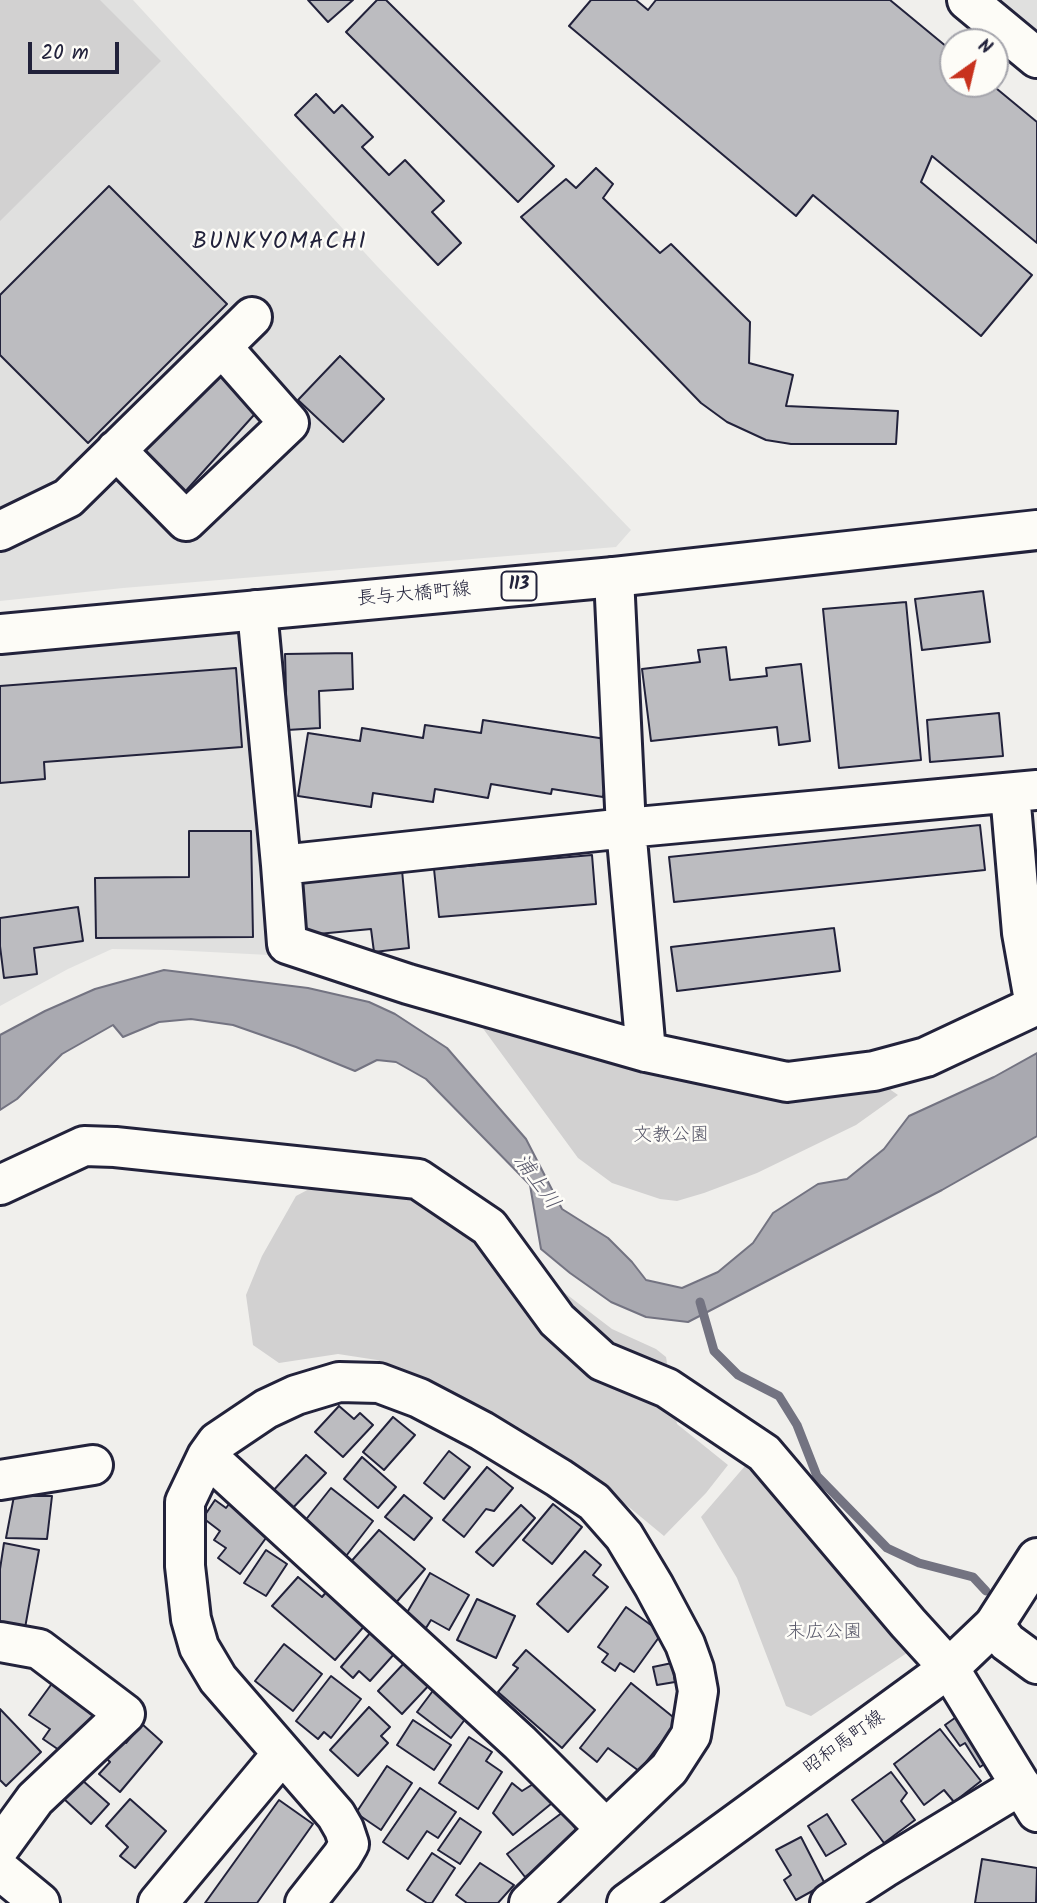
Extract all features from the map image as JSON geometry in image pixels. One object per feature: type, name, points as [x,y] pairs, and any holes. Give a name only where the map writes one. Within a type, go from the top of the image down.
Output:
[{"type":"street","points":[[967,0],[1037,58]]},
{"type":"street","points":[[0,531],[68,498],[252,317]]},
{"type":"street","points":[[116,450],[186,521],[289,423],[222,347]]},
{"type":"street","name":"長与大橋町線","points":[[0,634],[614,577],[1037,530]]},
{"type":"street","points":[[614,577],[626,828],[646,1052]]},
{"type":"street","points":[[257,610],[287,944],[408,984],[646,1052],[787,1082],[874,1071],[926,1057],[1036,1006],[1022,933],[1023,792],[626,828],[281,865]]},
{"type":"street","points":[[0,1185],[84,1146],[116,1147],[418,1179],[489,1227],[557,1321],[602,1361],[667,1388],[764,1453],[949,1668],[1029,1798],[884,1868],[831,1903]]},
{"type":"street","points":[[305,1903],[349,1844],[336,1815],[218,1679],[189,1657],[191,1619],[185,1566],[185,1502],[207,1456],[217,1442],[266,1409],[296,1395],[339,1382],[379,1383],[419,1398],[482,1431],[594,1502],[624,1536],[685,1643],[698,1691],[691,1735],[669,1769],[529,1903]]},
{"type":"street","points":[[207,1456],[520,1743],[606,1829]]},
{"type":"street","points":[[0,1480],[93,1465]]},
{"type":"street","name":"昭和馬町線","points":[[626,1903],[949,1668],[994,1625],[1037,1558]]},
{"type":"street","points":[[994,1625],[1007,1642],[1037,1664]]},
{"type":"street","points":[[0,1642],[39,1649],[133,1707],[35,1799],[0,1847]]},
{"type":"street","points":[[158,1903],[282,1754]]},
{"type":"street","points":[[0,1870],[40,1903]]},
{"type":"shaded area","points":[[0,0],[133,0],[376,265],[631,530],[616,547],[123,588],[0,601]]},
{"type":"shaded area","points":[[978,0],[1037,0],[1037,49]]},
{"type":"shaded area","points":[[240,629],[269,955],[112,949],[68,969],[0,1006],[0,648]]},
{"type":"green space","points":[[0,0],[100,0],[161,61],[0,221]]},
{"type":"green space","name":"文教公園","points":[[479,1023],[885,1086],[898,1095],[856,1125],[757,1173],[677,1201],[660,1199],[612,1183],[578,1158]]},
{"type":"green space","points":[[364,1160],[553,1284],[612,1329],[656,1349],[666,1357],[677,1424],[728,1465],[706,1493],[664,1536],[564,1460],[501,1419],[442,1389],[377,1360],[338,1354],[279,1363],[253,1345],[246,1295],[262,1256],[296,1196]]},
{"type":"green space","name":"末広公園","points":[[751,1459],[913,1649],[811,1716],[786,1706],[737,1578],[701,1517]]},
{"type":"water","name":"浦上川","points":[[164,970],[308,988],[369,1002],[395,1014],[447,1048],[526,1139],[562,1209],[608,1238],[646,1280],[682,1288],[718,1272],[753,1243],[773,1213],[818,1184],[847,1179],[884,1149],[909,1116],[994,1077],[1037,1053],[1037,1136],[942,1190],[688,1322],[646,1317],[611,1302],[541,1249],[530,1185],[426,1079],[396,1062],[377,1060],[355,1071],[233,1025],[191,1019],[159,1022],[123,1037],[113,1025],[62,1054],[17,1099],[0,1110],[0,1035],[95,989]]},
{"type":"building","points":[[308,0],[353,0],[328,22]]},
{"type":"building","points":[[377,0],[386,0],[554,166],[518,202],[346,32]]},
{"type":"building","points":[[591,0],[636,0],[648,10],[656,0],[890,0],[939,40],[939,98],[1008,98],[1037,122],[1037,243],[932,156],[921,182],[1032,275],[981,336],[813,195],[796,216],[569,26]]},
{"type":"building","points":[[316,94],[334,113],[342,105],[373,137],[362,147],[389,175],[405,160],[444,201],[432,212],[461,243],[438,265],[295,115]]},
{"type":"building","points":[[596,168],[613,184],[603,198],[660,253],[671,244],[750,322],[749,363],[793,375],[786,406],[898,411],[896,444],[791,444],[766,440],[727,422],[701,403],[521,217],[566,179],[576,188]]},
{"type":"building","points":[[109,186],[227,304],[88,443],[0,355],[0,295]]},
{"type":"building","points":[[340,356],[384,399],[343,442],[298,400]]},
{"type":"building","points":[[215,364],[262,406],[183,494],[136,452]]},
{"type":"building","points":[[983,591],[990,642],[922,650],[915,599]]},
{"type":"building","points":[[906,602],[921,760],[839,768],[823,609]]},
{"type":"building","points":[[726,647],[730,680],[767,676],[766,668],[801,664],[810,741],[779,745],[777,727],[651,741],[642,669],[700,662],[698,650]]},
{"type":"building","points":[[352,653],[353,689],[319,691],[320,728],[287,730],[285,654]]},
{"type":"building","points":[[236,668],[242,747],[44,762],[45,779],[0,783],[0,686]]},
{"type":"building","points":[[999,713],[1003,756],[930,762],[927,720]]},
{"type":"building","points":[[483,720],[612,740],[603,797],[552,789],[551,794],[491,784],[488,798],[435,789],[433,802],[373,793],[371,807],[298,796],[308,733],[360,741],[362,728],[423,738],[425,725],[481,733]]},
{"type":"building","points":[[980,825],[985,870],[674,902],[669,857]]},
{"type":"building","points":[[189,831],[251,831],[253,937],[96,938],[95,878],[189,877]]},
{"type":"building","points":[[592,855],[596,904],[439,917],[434,869]]},
{"type":"building","points":[[402,870],[409,948],[374,952],[371,929],[307,935],[301,879]]},
{"type":"building","points":[[78,907],[83,941],[34,948],[37,974],[4,978],[0,918]]},
{"type":"building","points":[[834,928],[840,971],[677,991],[671,947]]},
{"type":"building","points":[[339,1406],[354,1419],[360,1413],[373,1425],[343,1457],[315,1432]]},
{"type":"building","points":[[393,1417],[415,1435],[384,1470],[363,1452]]},
{"type":"building","points":[[449,1451],[470,1467],[444,1499],[424,1483]]},
{"type":"building","points":[[306,1455],[326,1473],[290,1511],[271,1493]]},
{"type":"building","points":[[362,1457],[396,1487],[378,1508],[344,1479]]},
{"type":"building","points":[[487,1467],[513,1488],[494,1511],[486,1509],[464,1537],[443,1520]]},
{"type":"building","points":[[331,1488],[373,1521],[343,1560],[300,1527]]},
{"type":"building","points":[[404,1495],[432,1518],[414,1540],[385,1517]]},
{"type":"building","points":[[14,1496],[52,1496],[47,1539],[6,1538]]},
{"type":"building","points":[[215,1500],[226,1508],[232,1500],[271,1531],[240,1574],[218,1558],[226,1548],[214,1540],[220,1531],[203,1518]]},
{"type":"building","points":[[553,1504],[582,1527],[552,1564],[523,1540]]},
{"type":"building","points":[[521,1505],[535,1518],[493,1566],[476,1552]]},
{"type":"building","points":[[379,1530],[425,1569],[394,1605],[348,1565]]},
{"type":"building","points":[[4,1543],[39,1550],[25,1628],[0,1623],[0,1569]]},
{"type":"building","points":[[266,1550],[287,1564],[266,1596],[244,1583]]},
{"type":"building","points":[[585,1551],[601,1565],[593,1575],[608,1587],[568,1632],[537,1604]]},
{"type":"building","points":[[430,1573],[469,1595],[449,1630],[431,1620],[426,1628],[405,1616]]},
{"type":"building","points":[[298,1577],[322,1597],[328,1590],[366,1624],[335,1660],[272,1606]]},
{"type":"building","points":[[477,1599],[515,1616],[496,1658],[457,1640]]},
{"type":"building","points":[[626,1607],[662,1633],[634,1672],[620,1663],[615,1671],[602,1662],[608,1654],[598,1647]]},
{"type":"building","points":[[371,1632],[395,1653],[370,1681],[359,1671],[353,1678],[341,1667]]},
{"type":"building","points":[[284,1644],[322,1674],[293,1711],[255,1681]]},
{"type":"building","points":[[526,1650],[595,1710],[562,1748],[498,1692],[518,1668],[513,1665]]},
{"type":"building","points":[[407,1660],[432,1682],[402,1714],[378,1691]]},
{"type":"building","points":[[672,1663],[675,1682],[657,1685],[653,1667]]},
{"type":"building","points":[[331,1676],[361,1699],[331,1738],[324,1732],[318,1739],[296,1721]]},
{"type":"building","points":[[56,1678],[102,1711],[75,1748],[66,1741],[59,1750],[43,1739],[50,1729],[29,1715]]},
{"type":"building","points":[[631,1683],[678,1721],[639,1771],[608,1748],[597,1762],[580,1748]]},
{"type":"building","points":[[435,1688],[469,1714],[451,1738],[417,1712]]},
{"type":"building","points":[[369,1707],[390,1727],[381,1736],[388,1743],[358,1776],[330,1750]]},
{"type":"building","points":[[0,1709],[41,1752],[6,1786],[0,1780]]},
{"type":"building","points":[[959,1715],[989,1761],[980,1767],[965,1743],[960,1746],[945,1725]]},
{"type":"building","points":[[413,1720],[451,1745],[434,1770],[397,1745]]},
{"type":"building","points":[[142,1724],[162,1742],[120,1792],[99,1774],[110,1762],[105,1757],[122,1738],[126,1743]]},
{"type":"building","points":[[940,1729],[981,1781],[954,1802],[944,1790],[924,1805],[894,1764]]},
{"type":"building","points":[[469,1737],[492,1752],[486,1761],[502,1772],[478,1809],[439,1783]]},
{"type":"building","points":[[387,1766],[412,1783],[381,1830],[356,1813]]},
{"type":"building","points":[[891,1772],[907,1793],[901,1801],[915,1820],[884,1843],[852,1800]]},
{"type":"building","points":[[541,1779],[557,1799],[513,1835],[493,1813],[512,1783],[522,1791]]},
{"type":"building","points":[[82,1780],[109,1804],[91,1824],[64,1799]]},
{"type":"building","points":[[420,1788],[456,1812],[438,1838],[427,1831],[408,1859],[383,1842]]},
{"type":"building","points":[[130,1799],[166,1831],[135,1868],[120,1856],[128,1847],[106,1826]]},
{"type":"building","points":[[279,1800],[313,1824],[257,1903],[205,1903]]},
{"type":"building","points":[[563,1812],[581,1836],[525,1877],[507,1854]]},
{"type":"building","points":[[827,1814],[846,1844],[826,1856],[808,1826]]},
{"type":"building","points":[[460,1818],[481,1832],[460,1864],[438,1850]]},
{"type":"building","points":[[801,1837],[825,1884],[796,1900],[784,1880],[791,1875],[776,1850]]},
{"type":"building","points":[[432,1853],[455,1868],[432,1903],[427,1903],[407,1890]]},
{"type":"building","points":[[982,1859],[1037,1868],[1036,1903],[975,1903]]},
{"type":"building","points":[[480,1863],[514,1885],[498,1903],[467,1903],[456,1895]]},
{"type":"waterway","points":[[700,1302],[714,1351],[738,1375],[779,1396],[797,1425],[817,1476],[887,1548],[919,1563],[973,1577],[986,1591]]},
{"type":"district","name":"BUNKYOMACHI","points":[[280,244]]}]
